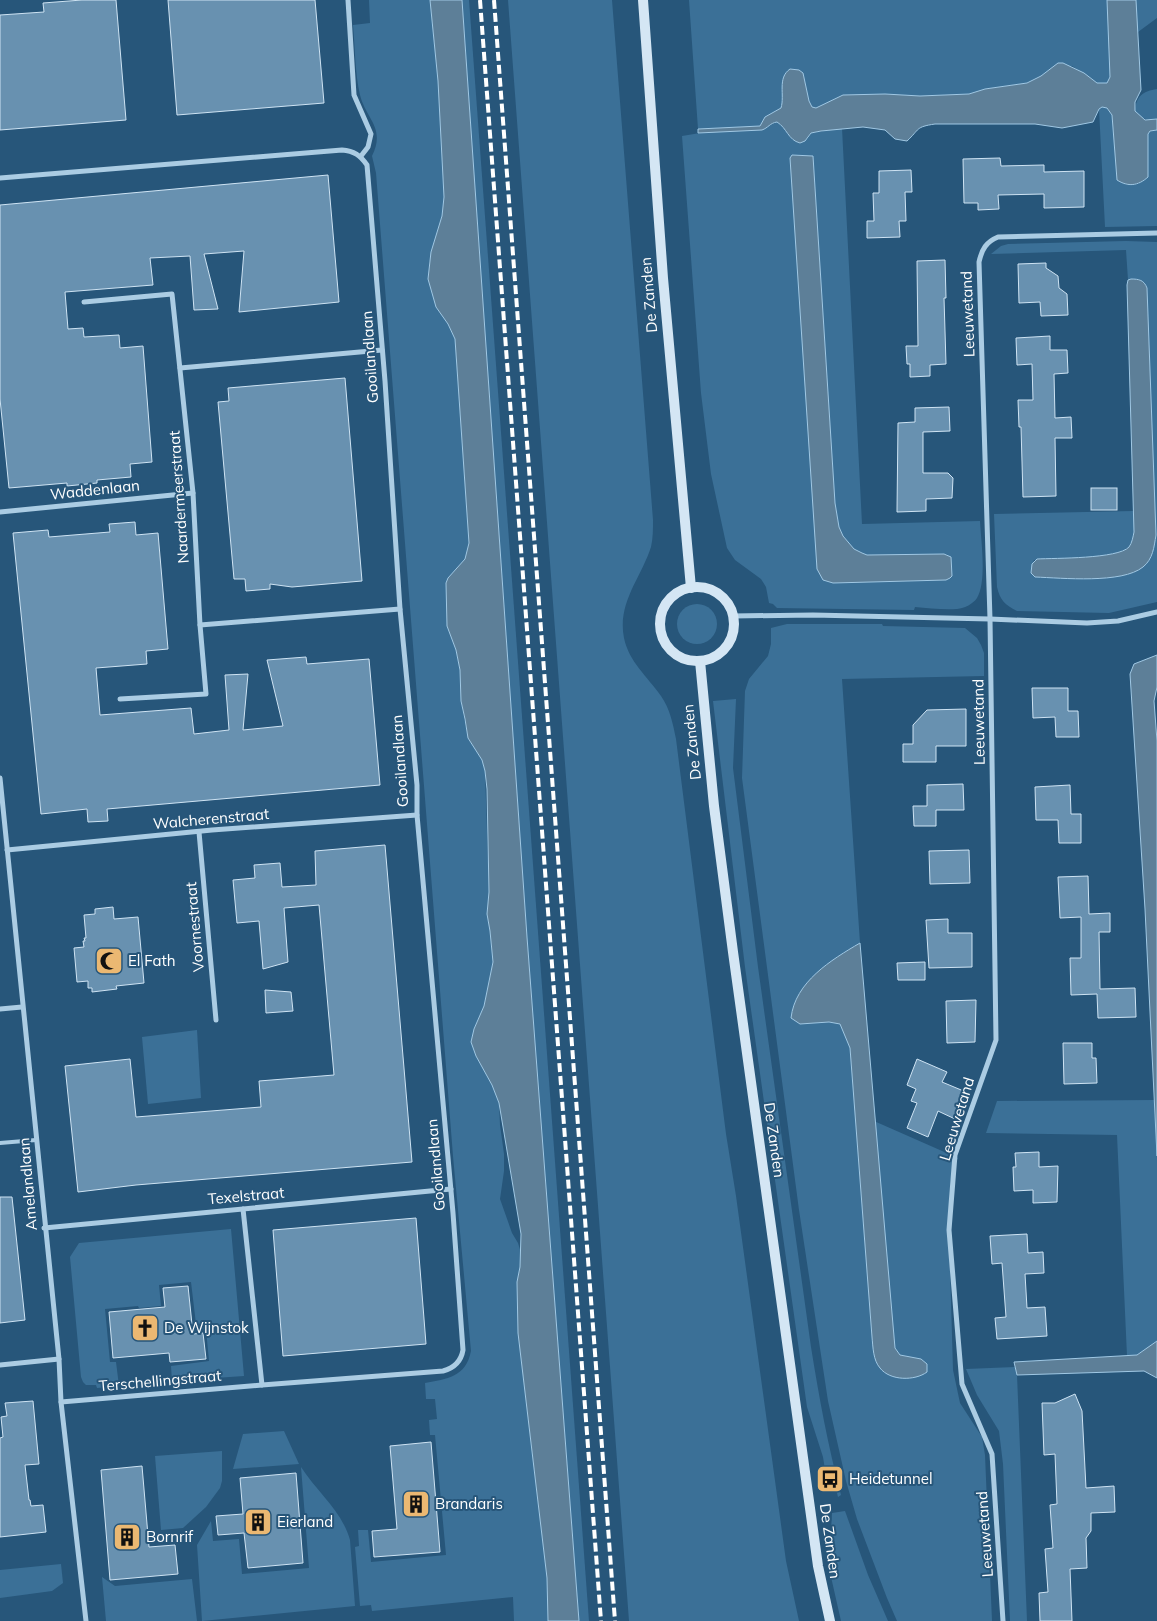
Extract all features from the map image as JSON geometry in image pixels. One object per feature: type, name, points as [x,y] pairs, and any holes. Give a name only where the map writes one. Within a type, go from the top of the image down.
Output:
[{"type":"main road","name":"De Zanden","points":[[643,0],[663,278],[691,588]]},
{"type":"main road","points":[[691,588],[709,589],[720,595],[728,604],[733,616],[733,632],[727,646],[715,657],[700,661],[687,660],[671,651],[664,641],[660,629],[660,616],[665,604],[679,592],[691,588]]},
{"type":"main road","name":"De Zanden","points":[[700,661],[714,806],[749,1073],[818,1566],[830,1621]]},
{"type":"street","points":[[0,178],[342,150],[352,151],[361,156],[368,147],[371,134],[354,94],[348,0]]},
{"type":"street","name":"Gooilandlaan","points":[[361,156],[367,165],[400,609],[417,785],[417,815],[451,1189],[463,1350],[460,1360],[456,1364]]},
{"type":"street","name":"Leeuwetand","points":[[1002,1621],[992,1454],[962,1384],[949,1230],[955,1155],[996,1040],[990,619],[979,262],[984,246],[989,241],[998,237],[1157,233]]},
{"type":"street","name":"Naardermeerstraat","points":[[84,302],[172,294],[193,492],[200,625],[206,694],[120,698]]},
{"type":"street","points":[[180,368],[382,350]]},
{"type":"street","name":"Waddenlaan","points":[[0,512],[193,492]]},
{"type":"street","points":[[200,625],[400,609]]},
{"type":"street","points":[[733,616],[813,615],[1088,623],[1118,621],[1157,612]]},
{"type":"street","name":"Amelandlaan","points":[[0,778],[44,1228],[59,1359],[61,1402],[86,1621]]},
{"type":"street","name":"Walcherenstraat","points":[[8,850],[199,832],[417,815]]},
{"type":"street","name":"Voornestraat","points":[[199,832],[216,1020]]},
{"type":"street","points":[[0,1009],[22,1006]]},
{"type":"street","name":"Texelstraat","points":[[44,1228],[451,1189]]},
{"type":"street","points":[[243,1209],[262,1384]]},
{"type":"street","points":[[0,1365],[59,1359]]},
{"type":"street","name":"Terschellingstraat","points":[[61,1402],[262,1384],[442,1371],[452,1368],[456,1364]]},
{"type":"lane","points":[[0,1143],[36,1140]]},
{"type":"shaded area","points":[[369,0],[430,0],[438,81],[444,197],[442,216],[429,264],[436,307],[448,324],[455,339],[469,543],[465,559],[448,578],[446,583],[447,626],[456,650],[460,670],[461,701],[468,738],[482,760],[485,771],[489,892],[487,914],[493,962],[484,1006],[474,1029],[476,1056],[492,1085],[499,1103],[504,1154],[504,1171],[500,1199],[512,1233],[518,1243],[522,1261],[517,1282],[518,1333],[547,1578],[548,1621],[514,1621],[513,1597],[372,1611],[371,1605],[360,1606],[355,1547],[359,1546],[358,1530],[368,1530],[371,1562],[446,1555],[435,1435],[430,1435],[429,1420],[437,1419],[435,1399],[426,1399],[425,1383],[448,1378],[460,1371],[465,1366],[471,1351],[453,1156],[376,173],[372,156],[377,138],[374,124],[360,95],[355,60],[353,25],[370,23]]},
{"type":"shaded area","points":[[430,0],[462,0],[527,937],[579,1621],[548,1621],[547,1578],[518,1333],[517,1282],[520,1267],[521,1234],[499,1103],[471,1042],[474,1029],[484,1006],[493,962],[487,914],[489,892],[487,789],[482,760],[468,738],[461,701],[460,670],[456,650],[447,626],[446,583],[448,578],[465,559],[469,543],[455,339],[448,324],[436,307],[428,279],[431,252],[442,216],[444,197],[438,81]]},
{"type":"shaded area","points":[[462,0],[469,0],[589,1621],[579,1621],[527,937]]},
{"type":"shaded area","points":[[508,0],[612,0],[653,520],[651,547],[631,591],[624,613],[624,638],[626,647],[634,662],[667,706],[676,739],[726,1134],[786,1561],[799,1621],[629,1621]]},
{"type":"shaded area","points":[[689,0],[1157,0],[1157,18],[1138,32],[1107,83],[1097,83],[1072,66],[1041,76],[1027,83],[985,89],[969,94],[920,96],[885,94],[843,95],[816,108],[812,107],[809,101],[803,73],[781,108],[765,117],[760,126],[698,129]]},
{"type":"shaded area","points":[[1107,0],[1136,0],[1141,90],[1135,102],[1135,111],[1145,120],[1157,119],[1157,130],[1150,131],[1148,134],[1148,177],[1137,184],[1125,184],[1117,180],[1112,115],[1107,108],[1102,107],[1099,109],[1093,122],[1062,128],[1035,124],[935,124],[924,126],[916,131],[907,141],[895,139],[885,130],[863,127],[811,133],[805,141],[800,143],[790,137],[777,122],[762,130],[698,133],[698,129],[760,126],[765,117],[781,108],[782,82],[790,69],[799,70],[803,73],[809,101],[812,107],[816,108],[843,95],[885,94],[920,96],[969,94],[985,89],[1027,83],[1041,76],[1058,63],[1063,63],[1084,73],[1097,83],[1107,83],[1110,77]]},
{"type":"shaded area","points":[[1157,89],[1157,119],[1142,118],[1135,111],[1139,98],[1148,91]]},
{"type":"shaded area","points":[[1102,107],[1107,108],[1112,115],[1117,180],[1127,185],[1139,184],[1148,134],[1150,131],[1157,130],[1157,226],[1105,227],[1099,109]]},
{"type":"shaded area","points":[[777,122],[790,137],[800,143],[808,138],[811,133],[842,128],[862,524],[980,521],[983,561],[982,582],[977,598],[966,607],[936,609],[915,607],[914,610],[777,608],[769,603],[766,587],[761,579],[735,560],[727,548],[711,474],[701,393],[682,136],[768,126]],"holes":[[[792,155],[813,156],[835,503],[839,527],[843,536],[854,549],[867,555],[948,555],[950,578],[946,580],[833,583]]]},
{"type":"shaded area","points":[[792,155],[813,156],[835,503],[839,527],[843,536],[854,549],[867,555],[944,554],[951,557],[952,576],[946,580],[833,583],[823,580],[817,569],[790,158]]},
{"type":"shaded area","points":[[1157,242],[1157,602],[1109,613],[1017,611],[1004,602],[997,587],[994,514],[1133,511],[1133,537],[1130,545],[1124,550],[1114,554],[1086,558],[1034,560],[1031,573],[1035,577],[1091,579],[1120,576],[1143,567],[1151,556],[1156,535],[1147,288],[1139,279],[1128,280],[1126,250],[991,254],[1001,246],[1008,244]]},
{"type":"shaded area","points":[[1128,280],[1141,280],[1147,288],[1156,535],[1152,552],[1149,560],[1143,567],[1121,576],[1091,579],[1035,577],[1031,573],[1032,564],[1037,559],[1113,554],[1123,551],[1132,542],[1134,532],[1127,285]]},
{"type":"shaded area","points":[[697,604],[711,610],[717,624],[711,638],[697,644],[683,638],[677,624],[683,610]]},
{"type":"shaded area","points":[[787,624],[882,624],[883,626],[965,628],[977,638],[984,653],[984,676],[842,679],[860,943],[827,965],[807,983],[799,994],[791,1018],[800,1024],[829,1022],[841,1024],[850,1048],[875,1358],[921,1359],[900,1355],[895,1348],[874,1121],[958,1158],[952,1172],[950,1185],[949,1232],[953,1370],[960,1403],[982,1437],[985,1455],[992,1621],[897,1621],[857,1519],[846,1481],[828,1401],[799,1210],[742,778],[745,691],[749,679],[768,656],[771,644],[771,628]]},
{"type":"shaded area","points":[[1157,655],[1157,687],[1154,701],[1157,741],[1157,1156],[1145,909],[1130,674],[1134,664]]},
{"type":"shaded area","points":[[736,699],[733,768],[758,967],[811,1347],[824,1421],[841,1495],[838,1497],[833,1476],[826,1476],[823,1457],[807,1407],[745,967],[713,701]]},
{"type":"shaded area","points":[[860,943],[895,1348],[900,1355],[921,1359],[927,1364],[927,1372],[909,1378],[896,1377],[884,1372],[878,1365],[874,1353],[850,1048],[840,1024],[829,1022],[800,1024],[791,1018],[799,993],[816,973]]},
{"type":"shaded area","points":[[197,1030],[201,1098],[148,1104],[142,1037]]},
{"type":"shaded area","points":[[1154,1100],[1157,1156],[1157,1341],[1137,1355],[1127,1356],[1117,1135],[986,1133],[997,1101]]},
{"type":"shaded area","points":[[231,1229],[244,1376],[172,1381],[171,1366],[209,1361],[206,1329],[184,1332],[183,1326],[196,1324],[191,1282],[159,1285],[161,1306],[105,1309],[110,1362],[116,1362],[119,1386],[97,1388],[96,1385],[86,1385],[81,1377],[70,1257],[79,1243]]},
{"type":"shaded area","points":[[1157,1341],[1157,1378],[1144,1371],[1017,1375],[1014,1362],[1137,1355]]},
{"type":"shaded area","points":[[1015,1367],[1017,1375],[1027,1621],[1010,1621],[1003,1464],[999,1431],[977,1395],[966,1369]]},
{"type":"shaded area","points":[[284,1431],[299,1464],[233,1469],[243,1434]]},
{"type":"shaded area","points":[[222,1451],[222,1481],[220,1488],[206,1507],[183,1528],[161,1530],[155,1456]]},
{"type":"shaded area","points":[[301,1467],[335,1511],[350,1540],[355,1606],[202,1621],[197,1545],[211,1521],[213,1541],[239,1539],[242,1574],[309,1568]]},
{"type":"shaded area","points":[[845,1511],[868,1575],[888,1621],[841,1621],[829,1568],[832,1513]]},
{"type":"shaded area","points":[[61,1564],[63,1583],[52,1591],[0,1598],[0,1570]]},
{"type":"shaded area","points":[[102,1577],[115,1586],[192,1579],[197,1621],[106,1621]]},
{"type":"building","points":[[116,0],[126,120],[0,130],[0,15],[44,12],[43,3]]},
{"type":"building","points":[[168,0],[315,0],[324,103],[177,115]]},
{"type":"building","points":[[1000,158],[1001,166],[1044,165],[1044,172],[1084,171],[1084,207],[1044,208],[1044,194],[998,195],[999,209],[978,210],[978,203],[964,203],[963,159]]},
{"type":"building","points":[[911,170],[912,192],[905,192],[906,221],[899,221],[900,237],[867,238],[867,221],[874,221],[873,193],[879,193],[879,171]]},
{"type":"building","points":[[328,175],[339,302],[239,312],[244,251],[204,254],[218,309],[194,310],[190,256],[150,258],[153,285],[65,292],[68,329],[83,328],[84,337],[119,335],[120,348],[143,346],[152,462],[130,464],[131,477],[97,480],[97,483],[67,486],[67,483],[9,488],[0,399],[0,205]]},
{"type":"building","points":[[945,260],[946,364],[930,365],[930,376],[910,377],[910,364],[907,364],[906,346],[918,346],[917,261]]},
{"type":"building","points":[[1046,263],[1046,268],[1058,276],[1059,288],[1067,294],[1068,315],[1041,316],[1040,302],[1019,303],[1018,264]]},
{"type":"building","points":[[1050,336],[1050,350],[1067,350],[1068,373],[1054,374],[1055,418],[1071,417],[1072,438],[1055,438],[1056,496],[1023,497],[1021,427],[1019,427],[1018,400],[1033,400],[1032,364],[1017,365],[1016,338]]},
{"type":"building","points":[[345,378],[362,581],[292,587],[270,584],[270,589],[246,591],[245,579],[234,579],[218,402],[229,401],[228,388]]},
{"type":"building","points":[[949,407],[950,431],[923,432],[923,473],[948,473],[953,478],[952,498],[926,499],[926,511],[897,512],[898,423],[915,422],[915,408]]},
{"type":"building","points":[[1091,488],[1117,488],[1117,510],[1091,510]]},
{"type":"building","points":[[135,522],[136,535],[158,533],[168,649],[146,651],[147,664],[96,668],[100,715],[191,708],[194,734],[229,730],[225,675],[248,674],[243,730],[283,726],[267,660],[306,657],[307,664],[369,659],[380,785],[107,809],[108,821],[88,822],[87,809],[41,814],[13,533],[48,530],[49,537],[110,532],[109,524]]},
{"type":"building","points":[[1032,688],[1068,688],[1068,711],[1078,711],[1079,737],[1056,737],[1055,717],[1033,718]]},
{"type":"building","points":[[966,709],[966,746],[936,746],[936,762],[903,762],[903,744],[913,744],[913,725],[927,710]]},
{"type":"building","points":[[963,784],[964,810],[936,810],[936,826],[914,826],[913,806],[927,806],[927,785]]},
{"type":"building","points":[[1070,785],[1071,814],[1081,814],[1081,843],[1059,843],[1058,820],[1036,820],[1035,787]]},
{"type":"building","points":[[385,845],[412,1162],[136,1185],[78,1192],[65,1066],[130,1059],[136,1117],[261,1107],[259,1081],[334,1075],[319,905],[284,908],[288,962],[263,969],[259,921],[237,923],[233,880],[255,878],[254,865],[280,863],[282,887],[316,885],[315,851]]},
{"type":"building","points":[[969,850],[970,883],[930,884],[929,851]]},
{"type":"building","points":[[1088,876],[1089,914],[1110,913],[1110,932],[1099,932],[1100,989],[1135,988],[1136,1017],[1098,1018],[1097,994],[1071,995],[1070,958],[1081,958],[1081,917],[1060,918],[1058,877]]},
{"type":"building","name":"El Fath","points":[[113,907],[114,919],[138,917],[144,983],[116,986],[117,989],[92,992],[92,988],[88,988],[88,981],[77,982],[74,948],[84,947],[83,941],[86,938],[84,915],[95,914],[95,909]]},
{"type":"building","points":[[948,919],[948,933],[972,933],[972,967],[929,968],[926,920]]},
{"type":"building","points":[[925,962],[925,980],[898,980],[897,963]]},
{"type":"building","points":[[265,990],[291,992],[293,1011],[266,1013]]},
{"type":"building","points":[[976,1000],[975,1042],[947,1043],[946,1001]]},
{"type":"building","points":[[1063,1043],[1092,1043],[1092,1058],[1096,1058],[1097,1083],[1064,1084]]},
{"type":"building","points":[[917,1059],[947,1072],[942,1082],[966,1092],[955,1119],[938,1111],[928,1137],[907,1128],[917,1103],[911,1101],[916,1089],[907,1085]]},
{"type":"building","points":[[1039,1152],[1039,1167],[1058,1166],[1057,1202],[1033,1203],[1033,1190],[1014,1191],[1013,1167],[1016,1167],[1015,1153]]},
{"type":"building","points":[[0,1197],[12,1197],[25,1320],[0,1323]]},
{"type":"building","points":[[416,1218],[426,1344],[283,1356],[273,1230]]},
{"type":"building","points":[[1027,1234],[1028,1253],[1043,1252],[1044,1273],[1025,1274],[1027,1308],[1045,1307],[1047,1336],[997,1339],[995,1318],[1006,1317],[1002,1263],[992,1264],[990,1236]]},
{"type":"building","name":"De Wijnstok","points":[[188,1286],[193,1334],[203,1333],[206,1359],[170,1362],[169,1353],[113,1358],[109,1312],[165,1307],[163,1288]]},
{"type":"building","points":[[1075,1394],[1082,1411],[1086,1488],[1114,1486],[1115,1512],[1091,1513],[1091,1531],[1086,1538],[1087,1568],[1070,1569],[1072,1621],[1040,1621],[1039,1593],[1048,1592],[1045,1549],[1053,1548],[1050,1505],[1057,1504],[1055,1454],[1044,1455],[1042,1403],[1055,1403]]},
{"type":"building","points":[[33,1401],[39,1464],[25,1465],[29,1500],[31,1506],[43,1505],[46,1532],[0,1537],[0,1438],[3,1437],[1,1417],[7,1416],[5,1403]]},
{"type":"building","name":"Brandaris","points":[[431,1442],[440,1552],[374,1557],[372,1531],[397,1529],[390,1446]]},
{"type":"building","name":"Bornrif","points":[[142,1466],[149,1547],[175,1545],[178,1574],[110,1580],[101,1470]]},
{"type":"building","name":"Eierland","points":[[296,1473],[303,1563],[248,1568],[244,1533],[218,1535],[216,1516],[243,1514],[240,1478]]},
{"type":"railway","points":[[480,0],[601,1621]]},
{"type":"railway","points":[[494,0],[615,1621]]},
{"type":"place","name":"El Fath","points":[[109,961]]},
{"type":"place","name":"De Wijnstok","points":[[145,1328]]},
{"type":"place","name":"Heidetunnel","points":[[830,1479]]},
{"type":"place","name":"Brandaris","points":[[416,1504]]},
{"type":"place","name":"Eierland","points":[[258,1522]]},
{"type":"place","name":"Bornrif","points":[[127,1537]]}]
